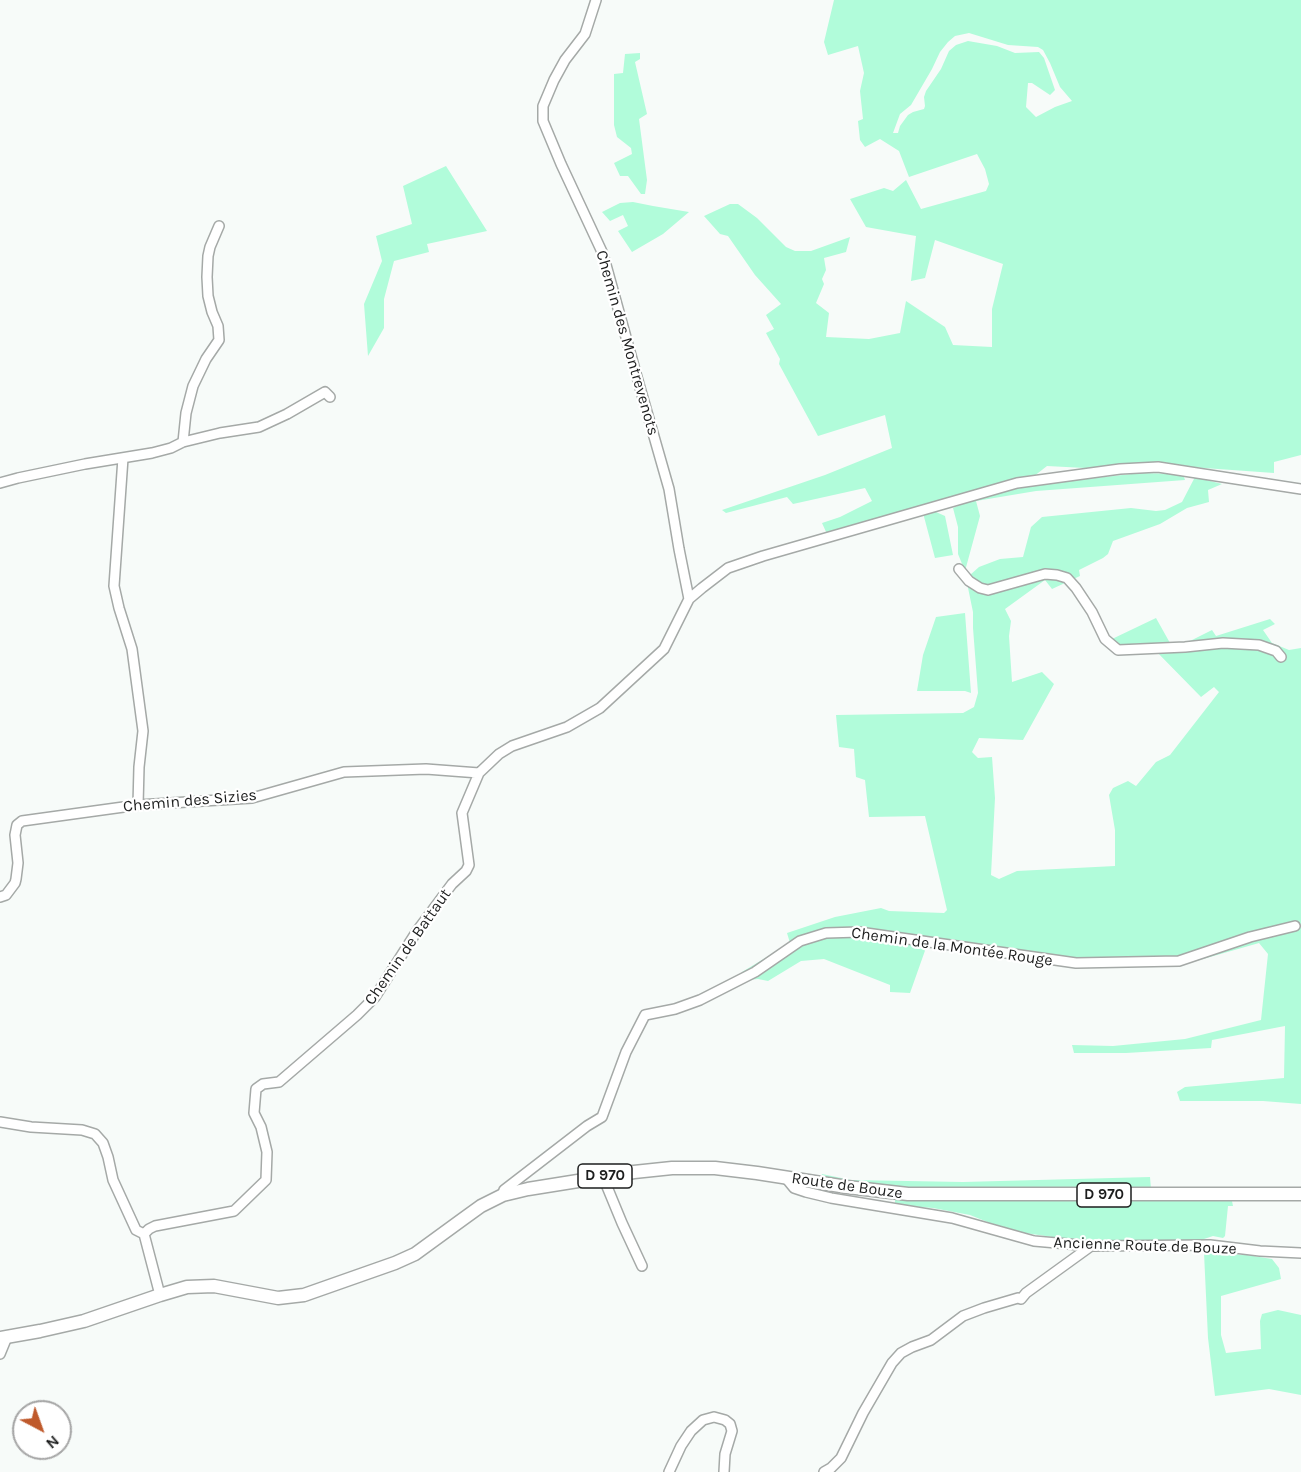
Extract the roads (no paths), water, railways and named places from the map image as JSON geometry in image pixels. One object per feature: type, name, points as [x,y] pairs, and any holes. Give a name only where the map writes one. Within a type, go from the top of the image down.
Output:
[{"type":"main road","name":"Route de Bouze","points":[[160,1295],[187,1287],[214,1286],[278,1298],[304,1295],[415,1254],[481,1206],[503,1195],[634,1172],[715,1168],[908,1194],[1301,1194]]},
{"type":"main road","name":"D 970","points":[[3,1338],[84,1321],[160,1295]]},
{"type":"street","name":"Chemin des Montrevenots","points":[[596,0],[585,34],[565,60],[554,80],[543,106],[543,121],[603,254],[669,489],[690,600]]},
{"type":"street","points":[[183,442],[186,413],[193,386],[219,339],[218,326],[210,304],[207,277],[210,247],[219,226]]},
{"type":"street","points":[[0,483],[171,448],[183,442],[220,433],[259,427],[325,392],[330,397]]},
{"type":"street","points":[[123,458],[114,586],[132,649],[143,731],[138,805]]},
{"type":"street","points":[[690,600],[728,568],[1017,483],[1120,469],[1158,467],[1301,489]]},
{"type":"street","points":[[959,568],[969,581],[988,590],[1045,574],[1058,575],[1067,579],[1092,612],[1105,639],[1118,650],[1223,643],[1259,645],[1276,651],[1281,657]]},
{"type":"street","name":"Chemin de Battaut","points":[[144,1234],[156,1226],[234,1211],[266,1180],[267,1152],[261,1126],[254,1113],[256,1089],[263,1084],[279,1082],[375,997],[424,921],[452,884],[466,871],[469,865],[462,813],[478,773],[499,754],[513,746],[567,727],[600,708],[664,649],[690,600]]},
{"type":"street","name":"Chemin des Sizies","points":[[0,897],[6,895],[15,883],[18,863],[15,836],[17,825],[22,821],[138,805],[252,798],[344,772],[426,769],[478,773]]},
{"type":"street","name":"Chemin de la Montée Rouge","points":[[503,1195],[504,1190],[602,1117],[626,1052],[645,1015],[675,1009],[700,1000],[755,972],[800,941],[826,933],[859,932],[1076,963],[1179,961],[1250,937],[1295,926]]},
{"type":"street","points":[[0,1122],[31,1127],[82,1130],[95,1134],[103,1143],[113,1180],[136,1230],[144,1234],[160,1295]]},
{"type":"street","points":[[603,1177],[642,1266]]},
{"type":"street","name":"Ancienne Route de Bouze","points":[[785,1177],[794,1188],[823,1196],[952,1218],[1034,1241],[1091,1246],[1210,1245],[1301,1253]]},
{"type":"street","points":[[824,1472],[841,1458],[863,1413],[892,1363],[901,1353],[931,1340],[963,1316],[1018,1298],[1021,1299],[1091,1246]]},
{"type":"street","points":[[0,1354],[4,1348],[3,1338]]},
{"type":"street","points":[[669,1472],[691,1431],[703,1420],[714,1417],[725,1420],[732,1431],[725,1454],[724,1472]]}]
